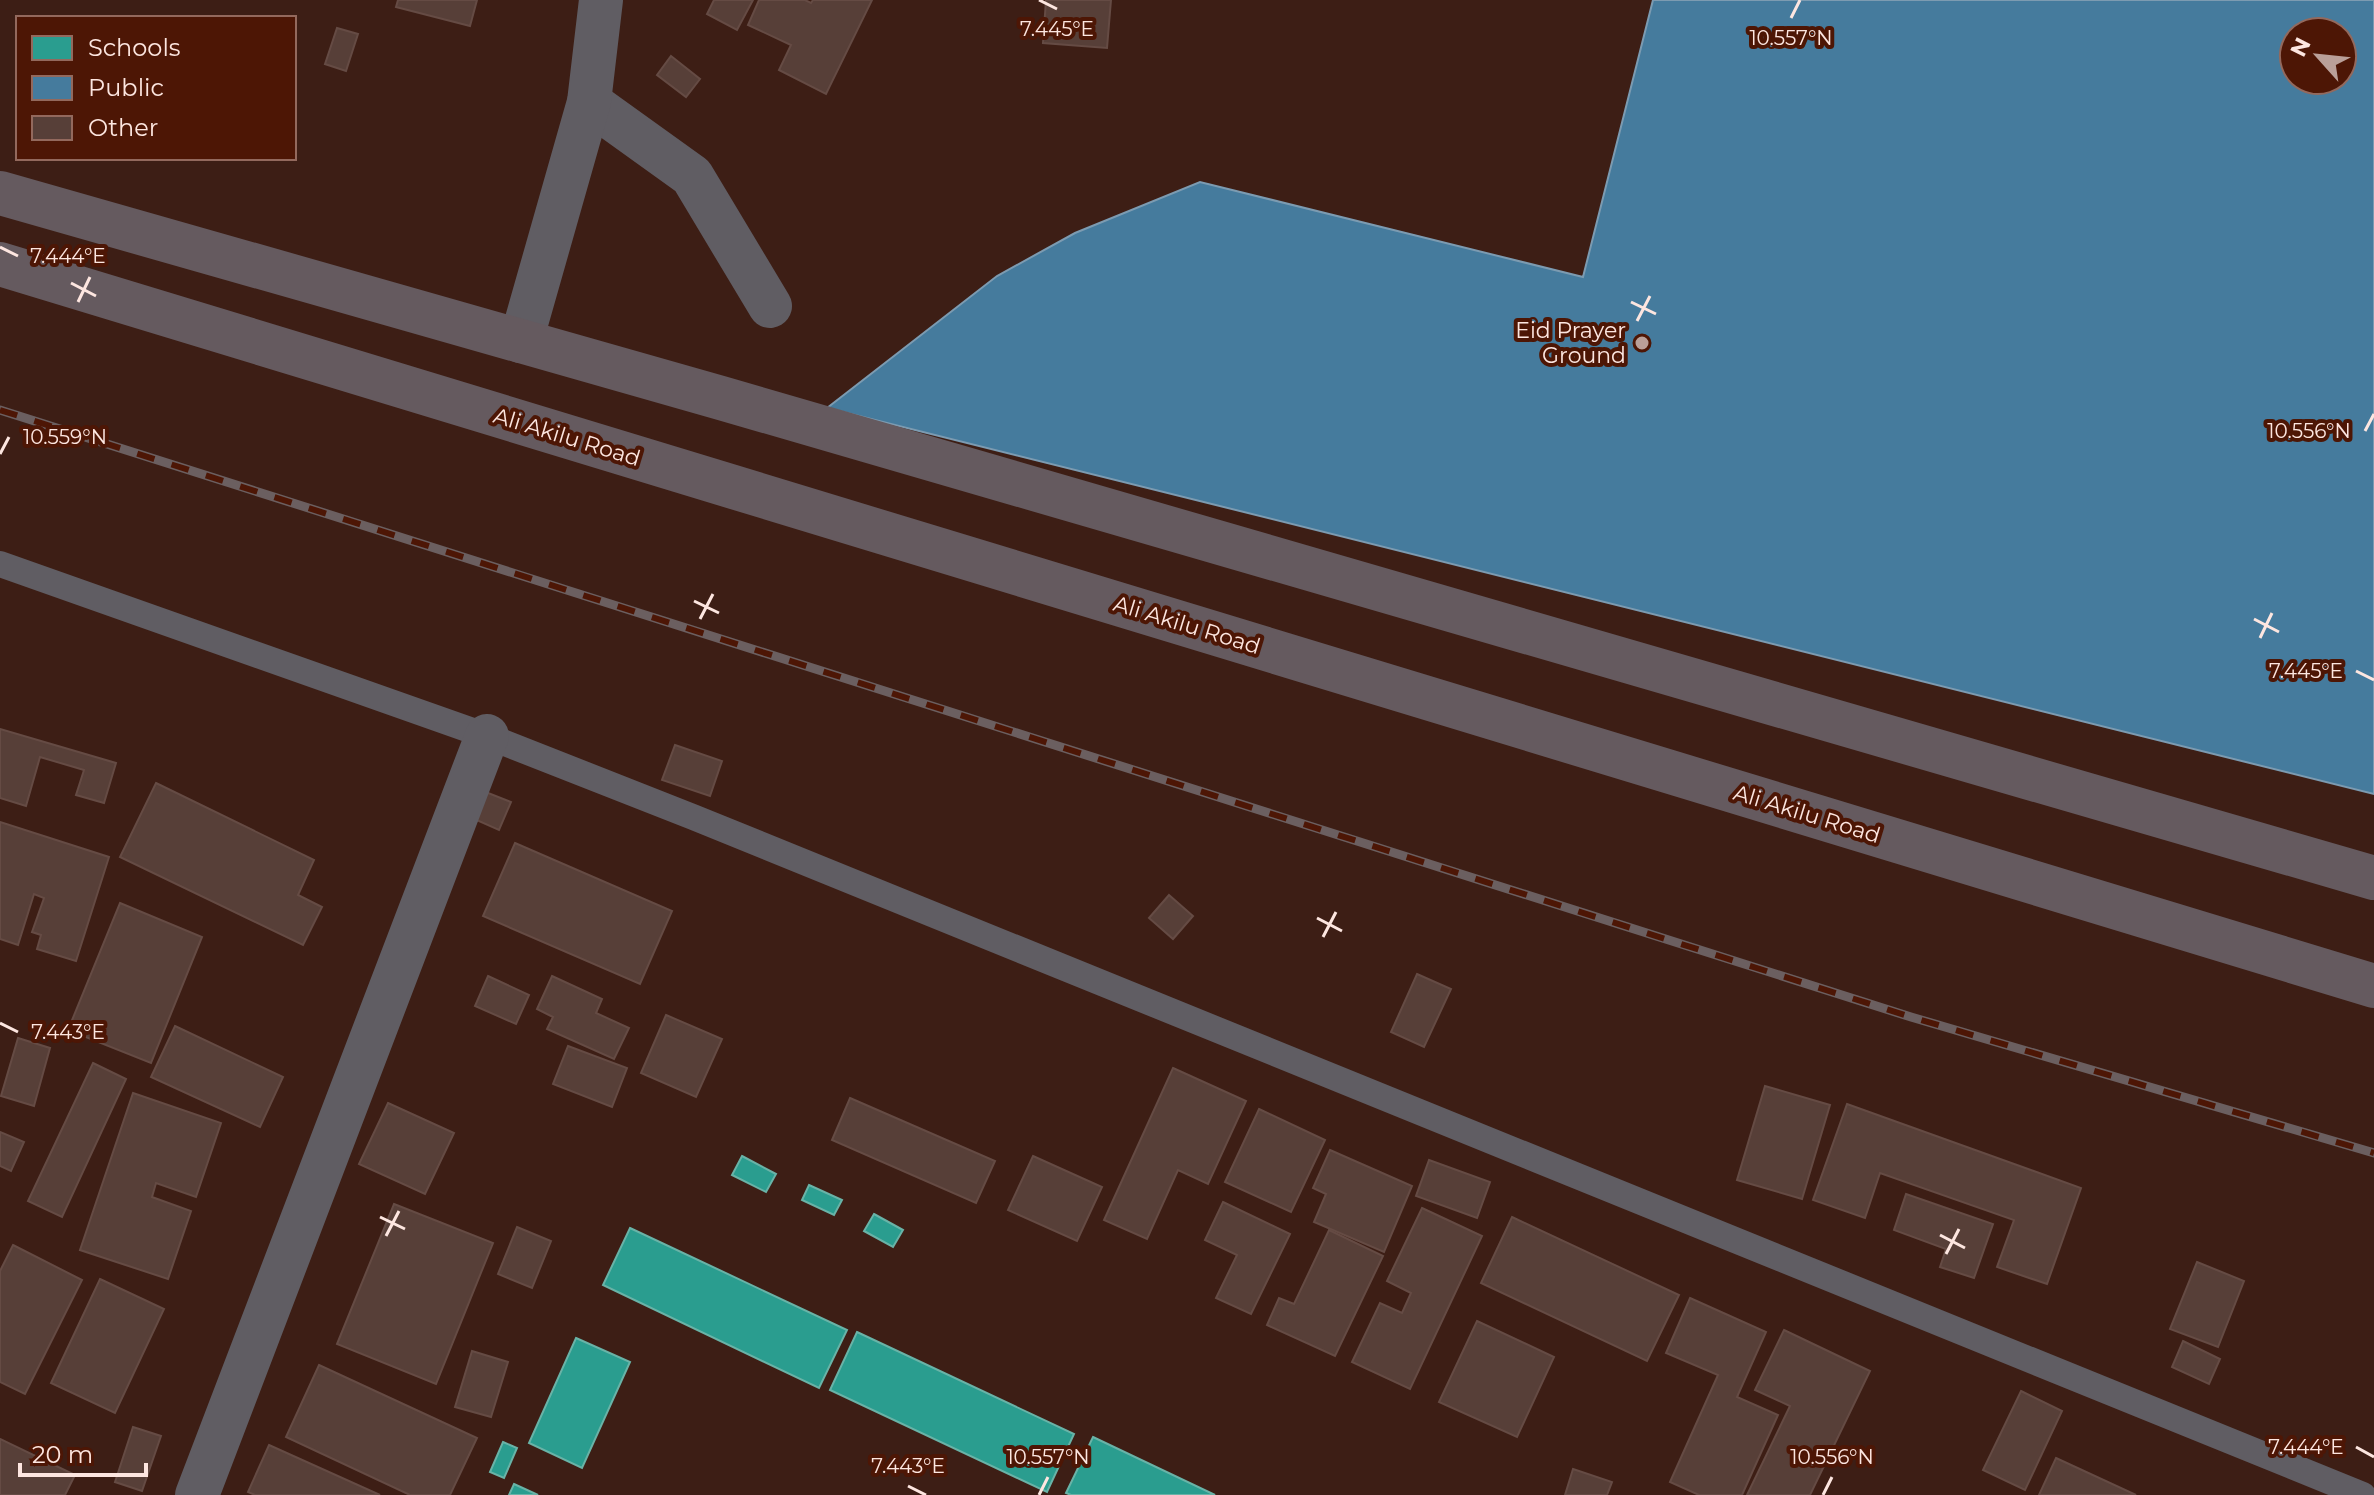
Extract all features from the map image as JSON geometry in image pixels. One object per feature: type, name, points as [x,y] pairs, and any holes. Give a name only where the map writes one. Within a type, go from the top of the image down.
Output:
[{"type":"main road","points":[[0,193],[2374,878]]},
{"type":"main road","name":"Ali Akilu Road","points":[[0,264],[2374,986]]},
{"type":"street","points":[[521,341],[589,102],[601,0]]},
{"type":"street","points":[[589,102],[692,176],[770,306]]},
{"type":"street","points":[[197,1495],[487,736]]},
{"type":"lane","points":[[0,564],[487,736],[693,817],[2363,1495]]},
{"type":"building: Schools","points":[[742,1156],[776,1174],[766,1192],[732,1175]]},
{"type":"building: Schools","points":[[809,1185],[842,1200],[834,1215],[802,1200]]},
{"type":"building: Schools","points":[[874,1214],[903,1230],[893,1247],[864,1231]]},
{"type":"building: Schools","points":[[630,1228],[847,1330],[819,1388],[603,1285]]},
{"type":"building: Schools","points":[[857,1332],[1074,1434],[1047,1492],[830,1390]]},
{"type":"building: Schools","points":[[576,1338],[630,1362],[582,1468],[529,1443]]},
{"type":"building: Schools","points":[[1093,1437],[1215,1495],[1066,1493]]},
{"type":"building: Schools","points":[[503,1442],[517,1448],[504,1478],[490,1472]]},
{"type":"building: Schools","points":[[514,1484],[538,1495],[509,1495]]},
{"type":"building: Public","name":"Eid Prayer Ground","points":[[1653,0],[2374,0],[2374,794],[827,408],[997,276],[1075,233],[1200,182],[1583,277]]},
{"type":"building: Other","points":[[398,0],[477,0],[470,26],[396,7]]},
{"type":"building: Other","points":[[714,0],[753,0],[737,30],[707,14]]},
{"type":"building: Other","points":[[759,0],[805,0],[811,3],[813,0],[872,0],[826,94],[779,70],[791,45],[748,25]]},
{"type":"building: Other","points":[[1046,0],[1111,0],[1107,48],[1043,43]]},
{"type":"building: Other","points":[[337,28],[358,34],[346,71],[325,64]]},
{"type":"building: Other","points":[[671,56],[700,79],[686,97],[657,75]]},
{"type":"building: Other","points":[[0,729],[116,763],[104,803],[76,795],[84,770],[40,757],[26,806],[0,798]]},
{"type":"building: Other","points":[[675,745],[722,761],[710,796],[662,780]]},
{"type":"building: Other","points":[[156,783],[314,860],[298,895],[322,907],[303,945],[120,857]]},
{"type":"building: Other","points":[[483,791],[511,802],[499,830],[472,818]]},
{"type":"building: Other","points":[[0,822],[109,857],[76,961],[37,949],[41,935],[32,932],[44,898],[34,894],[18,945],[0,939]]},
{"type":"building: Other","points":[[515,843],[672,911],[640,984],[483,916]]},
{"type":"building: Other","points":[[1169,895],[1193,916],[1173,939],[1149,918]]},
{"type":"building: Other","points":[[120,903],[202,937],[151,1063],[68,1030]]},
{"type":"building: Other","points":[[1417,974],[1451,989],[1424,1047],[1391,1032]]},
{"type":"building: Other","points":[[488,976],[529,995],[516,1024],[475,1006]]},
{"type":"building: Other","points":[[552,976],[602,999],[596,1013],[629,1028],[614,1059],[547,1029],[553,1017],[537,1009]]},
{"type":"building: Other","points":[[666,1015],[722,1039],[696,1097],[641,1073]]},
{"type":"building: Other","points":[[175,1026],[283,1077],[260,1127],[151,1077]]},
{"type":"building: Other","points":[[18,1038],[50,1048],[34,1106],[1,1096]]},
{"type":"building: Other","points":[[568,1046],[627,1068],[612,1107],[553,1084]]},
{"type":"building: Other","points":[[93,1063],[126,1079],[62,1217],[28,1201]]},
{"type":"building: Other","points":[[1173,1068],[1246,1101],[1208,1184],[1178,1170],[1147,1239],[1104,1220]]},
{"type":"building: Other","points":[[1765,1086],[1830,1105],[1802,1199],[1737,1180]]},
{"type":"building: Other","points":[[133,1093],[221,1123],[196,1197],[156,1183],[152,1197],[191,1211],[168,1279],[80,1250]]},
{"type":"building: Other","points":[[850,1098],[995,1161],[976,1203],[832,1140]]},
{"type":"building: Other","points":[[388,1103],[454,1133],[425,1194],[359,1164]]},
{"type":"building: Other","points":[[1847,1104],[2081,1188],[2047,1284],[1997,1267],[2014,1220],[1880,1173],[1865,1218],[1813,1200]]},
{"type":"building: Other","points":[[1259,1109],[1325,1140],[1291,1212],[1225,1182]]},
{"type":"building: Other","points":[[0,1132],[24,1142],[11,1171],[0,1166]]},
{"type":"building: Other","points":[[1330,1150],[1412,1186],[1384,1252],[1314,1222],[1326,1194],[1313,1188]]},
{"type":"building: Other","points":[[1033,1156],[1102,1187],[1077,1241],[1008,1210]]},
{"type":"building: Other","points":[[1429,1160],[1490,1182],[1477,1218],[1416,1196]]},
{"type":"building: Other","points":[[1906,1194],[1993,1224],[1974,1278],[1940,1267],[1946,1249],[1894,1230]]},
{"type":"building: Other","points":[[1223,1202],[1290,1234],[1251,1314],[1216,1298],[1237,1255],[1205,1240]]},
{"type":"building: Other","points":[[394,1204],[493,1243],[436,1384],[337,1344]]},
{"type":"building: Other","points":[[1422,1208],[1482,1236],[1410,1389],[1352,1362],[1380,1303],[1402,1313],[1411,1293],[1387,1281]]},
{"type":"building: Other","points":[[1512,1217],[1679,1295],[1647,1361],[1481,1283]]},
{"type":"building: Other","points":[[517,1227],[551,1241],[532,1288],[498,1274]]},
{"type":"building: Other","points":[[1329,1230],[1383,1256],[1335,1356],[1267,1325],[1279,1298],[1294,1304]]},
{"type":"building: Other","points":[[13,1245],[82,1280],[25,1394],[0,1382],[0,1271]]},
{"type":"building: Other","points":[[2197,1262],[2244,1281],[2218,1347],[2170,1329]]},
{"type":"building: Other","points":[[100,1279],[164,1309],[115,1413],[51,1383]]},
{"type":"building: Other","points":[[1690,1298],[1766,1332],[1737,1397],[1778,1415],[1742,1495],[1699,1495],[1670,1482],[1718,1375],[1666,1353]]},
{"type":"building: Other","points":[[1477,1321],[1554,1357],[1517,1437],[1439,1402]]},
{"type":"building: Other","points":[[1784,1330],[1870,1371],[1810,1495],[1747,1495],[1790,1406],[1755,1390]]},
{"type":"building: Other","points":[[2183,1341],[2220,1359],[2209,1384],[2172,1367]]},
{"type":"building: Other","points":[[472,1351],[508,1362],[491,1417],[455,1407]]},
{"type":"building: Other","points":[[319,1365],[477,1438],[450,1495],[410,1495],[286,1437]]},
{"type":"building: Other","points":[[2021,1391],[2062,1411],[2025,1490],[1983,1470]]},
{"type":"building: Other","points":[[133,1427],[161,1436],[142,1491],[115,1482]]},
{"type":"building: Other","points":[[0,1439],[75,1475],[65,1495],[0,1495]]},
{"type":"building: Other","points":[[269,1445],[380,1495],[255,1495],[248,1492]]},
{"type":"building: Other","points":[[2056,1458],[2136,1495],[2039,1495]]},
{"type":"building: Other","points":[[1573,1469],[1612,1482],[1607,1495],[1565,1495]]},
{"type":"railway","points":[[0,410],[1911,1017],[2374,1153]]},
{"type":"place","name":"Eid Prayer Ground","points":[[1642,343]]}]
